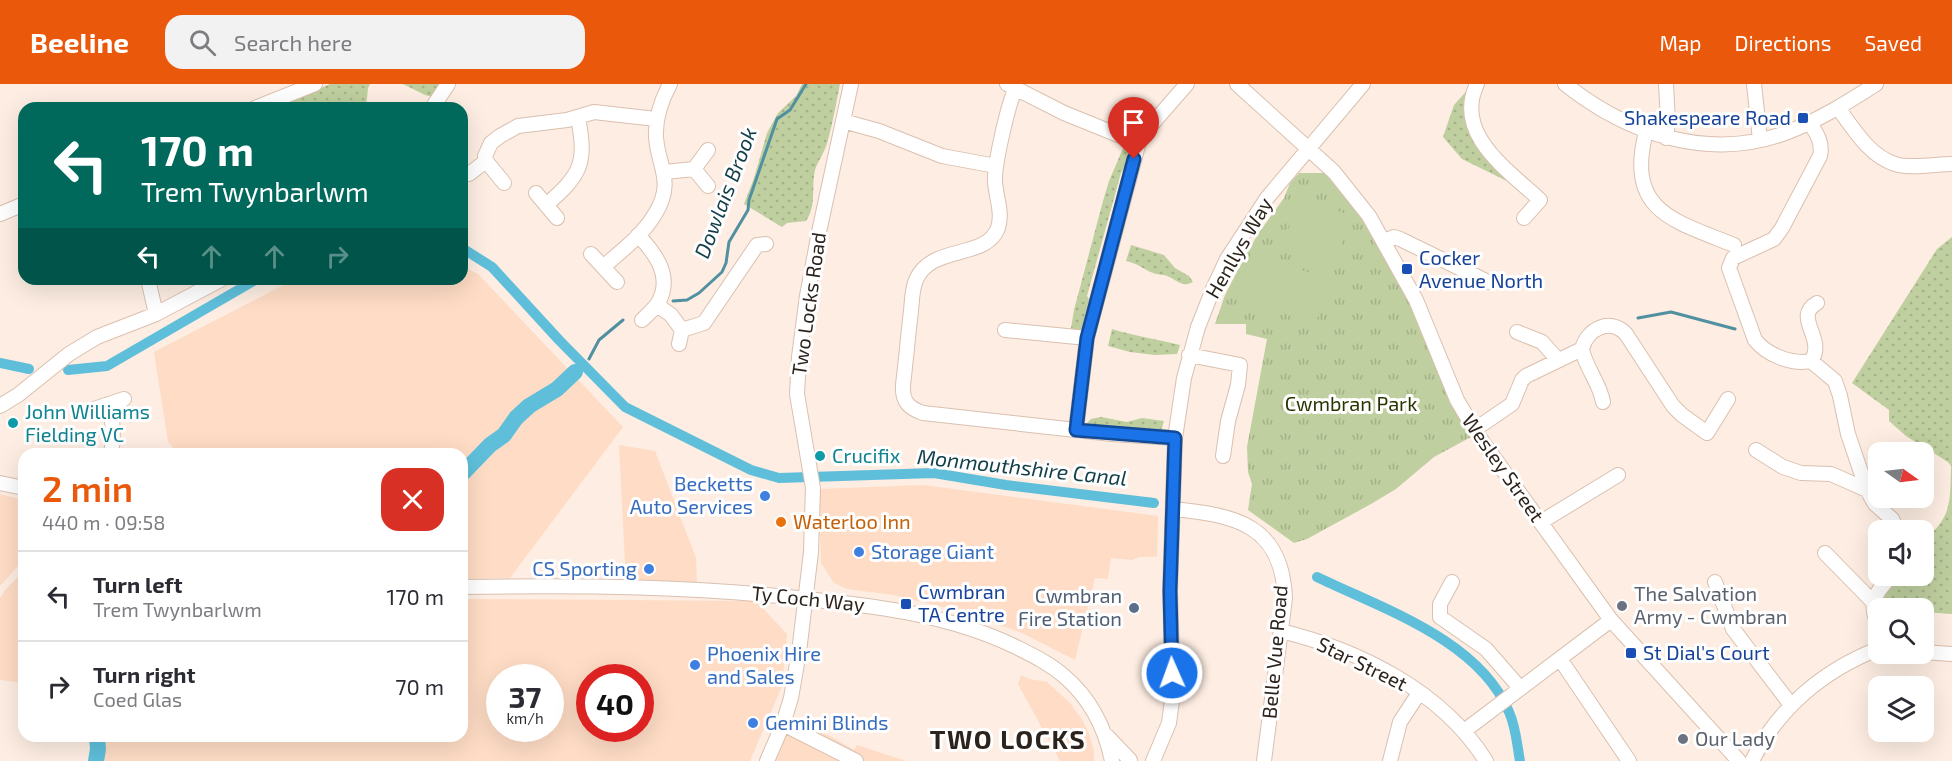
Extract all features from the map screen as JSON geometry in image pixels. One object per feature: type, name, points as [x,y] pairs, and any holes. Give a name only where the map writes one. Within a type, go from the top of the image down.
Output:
[{"type":"street","points":[[270,102],[315,84]]},
{"type":"street","points":[[603,267],[638,235],[657,212],[665,172],[656,140],[656,118],[670,84]]},
{"type":"street","name":"Two Locks Road","points":[[767,761],[783,724],[796,676],[806,598],[811,552],[812,486],[797,394],[799,357],[815,253],[851,84]]},
{"type":"street","points":[[1076,430],[1087,338],[1138,144],[1140,138],[1187,84]]},
{"type":"street","name":"Wesley Street","points":[[1237,84],[1310,148],[1370,216],[1416,300],[1457,399],[1474,430],[1611,620],[1739,761]]},
{"type":"street","name":"Henllys Way","points":[[1153,761],[1169,723],[1173,693],[1170,591],[1175,438],[1178,408],[1189,355],[1206,303],[1227,259],[1267,198],[1364,84]]},
{"type":"street","points":[[1477,84],[1471,102],[1474,130],[1491,154],[1540,200],[1524,218]]},
{"type":"street","points":[[1565,84],[1611,116],[1646,132],[1705,145],[1760,140],[1785,133],[1838,108],[1876,84]]},
{"type":"street","points":[[1666,84],[1668,121],[1666,138]]},
{"type":"street","points":[[1755,84],[1760,140]]},
{"type":"street","points":[[1138,144],[1064,112],[1012,86],[996,166],[995,181],[1000,218],[993,236],[985,243],[936,259],[928,264],[916,279],[903,385],[904,400],[908,406],[923,413],[1076,430],[1175,438]]},
{"type":"street","points":[[436,102],[445,88]]},
{"type":"street","points":[[1838,108],[1864,143],[1882,158],[1897,165],[1952,164]]},
{"type":"street","points":[[504,183],[486,161],[485,156],[491,143],[510,130],[527,124],[578,118],[594,112],[656,118]]},
{"type":"street","points":[[546,205],[566,189],[580,165],[583,152],[578,118]]},
{"type":"street","points":[[843,121],[879,131],[942,156],[996,166]]},
{"type":"street","points":[[1810,123],[1820,139],[1822,148],[1820,156],[1782,228],[1770,242],[1737,256],[1729,264],[1730,272],[1755,340],[1764,349],[1789,360],[1811,361],[1830,375],[1837,385],[1848,434],[1867,490],[1875,504],[1892,520]]},
{"type":"street","points":[[1646,132],[1640,162],[1641,176],[1644,188],[1657,208],[1675,221],[1734,245]]},
{"type":"street","points":[[665,172],[694,169],[708,150]]},
{"type":"street","points":[[469,174],[486,161]]},
{"type":"street","points":[[694,169],[708,186]]},
{"type":"street","points":[[536,193],[557,218]]},
{"type":"street","points":[[0,214],[18,206]]},
{"type":"street","points":[[638,235],[662,267],[664,280],[662,294],[657,305],[642,320]]},
{"type":"street","points":[[1384,241],[1394,237],[1400,239],[1488,282]]},
{"type":"street","points":[[657,305],[670,315],[680,337],[704,322],[757,245],[766,244]]},
{"type":"street","points":[[591,254],[617,282]]},
{"type":"street","points":[[149,285],[156,314]]},
{"type":"street","points":[[0,406],[83,345],[156,314],[211,285]]},
{"type":"street","points":[[1811,361],[1816,353],[1816,345],[1807,314],[1811,306],[1817,303]]},
{"type":"street","points":[[1603,402],[1582,349],[1584,341],[1593,329],[1606,326],[1618,327],[1626,334],[1673,406],[1682,416],[1707,433],[1728,399]]},
{"type":"street","points":[[1005,330],[1087,338]]},
{"type":"street","points":[[1517,332],[1542,342],[1558,360]]},
{"type":"street","points":[[1474,430],[1512,404],[1526,376],[1582,349]]},
{"type":"street","points":[[1189,355],[1240,365],[1223,456]]},
{"type":"street","points":[[93,409],[123,399]]},
{"type":"street","points":[[108,404],[112,414],[114,437],[112,448]]},
{"type":"street","points":[[1756,450],[1784,467],[1801,474],[1831,474],[1867,490]]},
{"type":"street","points":[[1541,522],[1618,475]]},
{"type":"street","points":[[0,483],[18,487]]},
{"type":"street","name":"Belle Vue Road","points":[[1173,509],[1218,514],[1239,520],[1269,544],[1278,561],[1284,585],[1281,631],[1264,761]]},
{"type":"street","points":[[1825,554],[1869,598]]},
{"type":"street","points":[[1452,582],[1440,604],[1440,617],[1486,649],[1515,692]]},
{"type":"street","points":[[1715,582],[1733,629],[1791,705]]},
{"type":"street","name":"Ty Coch Way","points":[[468,587],[694,590],[781,595],[912,612],[974,630],[1006,643],[1043,661],[1066,677],[1092,706],[1107,736],[1113,761]]},
{"type":"street","points":[[1464,731],[1611,620]]},
{"type":"street","name":"Star Street","points":[[1281,631],[1334,646],[1398,678],[1448,714],[1486,761]]},
{"type":"street","points":[[1934,653],[1952,654]]},
{"type":"street","points":[[1752,761],[1768,732],[1791,705],[1847,663],[1868,654]]},
{"type":"street","points":[[1560,658],[1629,761]]},
{"type":"street","points":[[1390,761],[1400,722],[1419,693]]},
{"type":"street","points":[[783,724],[856,761]]},
{"type":"street","name":"Ty Coch Way","points":[[1107,736],[1131,761]]},
{"type":"shaded area","points":[[468,269],[478,274],[623,427],[510,578],[468,579],[468,448],[174,448],[168,442],[154,352],[283,285],[468,285]]},
{"type":"shaded area","points":[[619,445],[655,451],[696,558],[697,582],[626,581]]},
{"type":"shaded area","points":[[923,485],[1158,516],[1157,557],[1139,557],[1132,560],[1111,558],[1108,579],[1095,578],[1075,660],[1020,632],[950,609],[894,595],[847,589],[834,583],[821,563],[819,489]]},
{"type":"shaded area","points":[[0,494],[18,499],[18,566],[0,586]]},
{"type":"shaded area","points":[[18,577],[18,682],[0,680],[0,598]]},
{"type":"shaded area","points":[[468,599],[756,601],[787,634],[782,686],[750,761],[95,761],[96,742],[468,742]]},
{"type":"shaded area","points":[[1021,675],[1047,682],[1070,703],[1089,734],[1094,751],[1094,761],[1060,761],[1018,684]]},
{"type":"shaded area","points":[[795,716],[811,729],[830,736],[854,750],[857,745],[906,761],[775,761]]},
{"type":"green space","points":[[330,84],[370,84],[367,102],[288,102]]},
{"type":"green space","points":[[403,84],[452,84],[441,99],[425,95]]},
{"type":"green space","points":[[802,84],[840,84],[827,144],[815,170],[813,203],[809,215],[806,221],[787,223],[782,227],[744,204],[767,133],[778,113],[796,96]]},
{"type":"green space","points":[[1471,86],[1468,117],[1517,186],[1462,159],[1443,137],[1454,105]]},
{"type":"green space","points":[[1124,146],[1129,152],[1121,173],[1087,296],[1090,301],[1083,336],[1070,334],[1074,310],[1103,201]]},
{"type":"green space","name":"Cwmbran Park","points":[[1299,173],[1325,173],[1350,200],[1398,279],[1424,333],[1452,401],[1471,437],[1434,457],[1396,489],[1371,504],[1307,539],[1294,543],[1248,510],[1252,484],[1248,472],[1247,447],[1267,339],[1246,334],[1246,324],[1215,324],[1225,295],[1243,260],[1258,234],[1284,198],[1290,183]]},
{"type":"green space","points":[[1302,196],[1353,217],[1332,268],[1281,247]]},
{"type":"green space","points":[[1952,237],[1952,614],[1934,613],[1934,598],[1879,598],[1889,586],[1934,586],[1934,530],[1948,508],[1951,466],[1934,453],[1934,442],[1916,442],[1906,436],[1889,421],[1889,410],[1852,383],[1937,249]]},
{"type":"green space","points":[[1131,245],[1164,255],[1175,268],[1189,276],[1193,282],[1182,284],[1126,261]]},
{"type":"green space","points":[[1253,249],[1332,283],[1314,326],[1234,292]]},
{"type":"green space","points":[[1112,329],[1180,345],[1177,354],[1155,355],[1130,352],[1108,346]]},
{"type":"green space","points":[[1101,417],[1127,422],[1142,418],[1164,421],[1161,431],[1096,427],[1087,423],[1091,419]]},
{"type":"waterway","name":"Dowlais Brook","points":[[673,301],[687,300],[699,293],[722,272],[726,263],[729,242],[748,210],[749,200],[777,119],[790,110],[806,84]]},
{"type":"waterway","name":"Monmouthshire Canal","points":[[468,252],[492,267],[625,407],[751,470],[779,478],[934,473],[1006,485],[1154,503]]},
{"type":"waterway","name":"Monmouthshire Canal","points":[[68,370],[107,366],[247,285]]},
{"type":"waterway","points":[[1638,318],[1671,312],[1735,329]]},
{"type":"waterway","name":"Dowlais Brook","points":[[589,359],[599,340],[623,320]]},
{"type":"waterway","name":"Monmouthshire Canal","points":[[0,363],[29,369]]},
{"type":"waterway","name":"Dowlais Brook","points":[[468,468],[490,445],[504,435],[516,418],[529,406],[557,389],[575,372]]},
{"type":"waterway","name":"Monmouthshire Canal","points":[[1317,577],[1399,615],[1452,646],[1476,665],[1495,687],[1509,712],[1515,730],[1520,761]]},
{"type":"waterway","name":"Dowlais Brook","points":[[96,761],[97,742]]},
{"type":"place","name":"Shakespeare Road","points":[[1803,118]]},
{"type":"place","name":"Cocker Avenue North","points":[[1407,269]]},
{"type":"place","name":"John Williams Fielding VC","points":[[13,423]]},
{"type":"place","name":"Crucifix","points":[[820,456]]},
{"type":"place","name":"Becketts Auto Services","points":[[765,496]]},
{"type":"place","name":"Waterloo Inn","points":[[781,522]]},
{"type":"place","name":"Storage Giant","points":[[859,552]]},
{"type":"place","name":"CS Sporting","points":[[649,569]]},
{"type":"place","name":"Cwmbran TA Centre","points":[[906,604]]},
{"type":"place","name":"The Salvation Army - Cwmbran","points":[[1622,606]]},
{"type":"place","name":"Cwmbran Fire Station","points":[[1134,608]]},
{"type":"place","name":"St Dial's Court","points":[[1631,653]]},
{"type":"place","name":"Phoenix Hire and Sales","points":[[695,665]]},
{"type":"place","name":"Gemini Blinds","points":[[753,723]]},
{"type":"place","name":"Our Lady","points":[[1683,739]]},
{"type":"district","name":"TWO LOCKS","points":[[1008,740]]},
{"type":"route","points":[[1134,159],[1087,338],[1076,430],[1175,438],[1170,591],[1172,673]]}]
